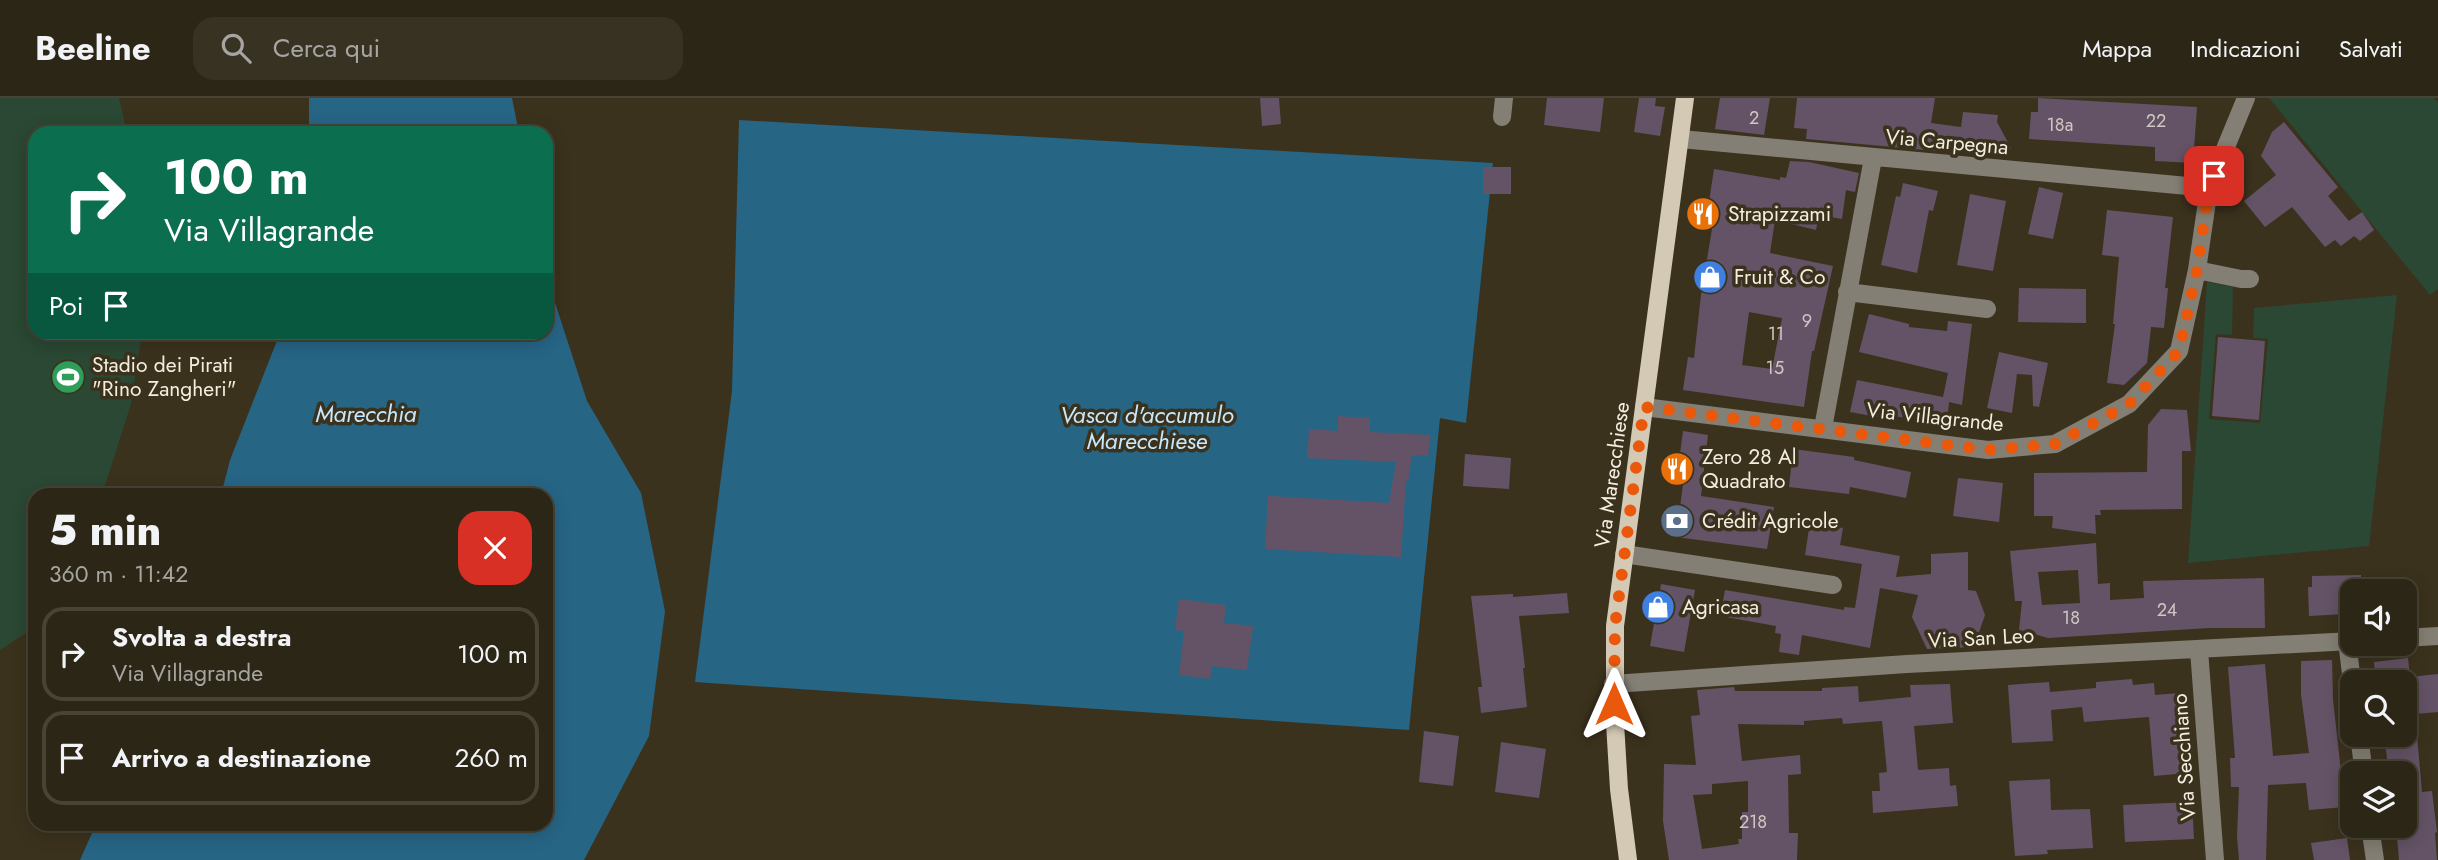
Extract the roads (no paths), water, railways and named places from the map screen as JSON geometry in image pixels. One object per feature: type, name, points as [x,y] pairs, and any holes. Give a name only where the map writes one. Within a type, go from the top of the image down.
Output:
[{"type":"main road","name":"Via Marecchiese","points":[[1628,860],[1619,789],[1613,684],[1615,626],[1685,98]]},
{"type":"street","points":[[1502,117],[1504,98]]},
{"type":"street","name":"Via Villagrande","points":[[1644,407],[1988,450],[2055,444],[2129,404],[2179,351],[2197,270],[2209,188],[2246,98]]},
{"type":"street","name":"Via Carpegna","points":[[1681,139],[2209,188]]},
{"type":"street","points":[[1823,428],[1873,158]]},
{"type":"street","points":[[2197,270],[2250,279]]},
{"type":"street","points":[[1847,292],[1987,309]]},
{"type":"street","points":[[1624,554],[1833,585]]},
{"type":"street","points":[[2417,637],[2438,636]]},
{"type":"street","name":"Via San Leo","points":[[1613,684],[1907,664],[2340,642]]},
{"type":"street","name":"Via Secchiano","points":[[2199,650],[2215,860]]},
{"type":"street","points":[[2372,838],[2375,860]]},
{"type":"water","points":[[309,98],[512,98],[518,126],[309,126]]},
{"type":"water","name":"Vasca d'accumulo Marecchiese","points":[[739,120],[1493,163],[1466,423],[1440,418],[1409,730],[695,682],[732,391]]},
{"type":"water","name":"Marecchia","points":[[553,297],[587,401],[641,493],[665,611],[649,736],[584,860],[80,860],[93,831],[553,831],[553,488],[223,488],[230,460],[277,340],[553,340]]},
{"type":"place","name":"Strapizzami","points":[[1703,214]]},
{"type":"place","name":"Fruit & Co","points":[[1710,277]]},
{"type":"place","name":"Stadio dei Pirati \"Rino Zangheri\"","points":[[68,377]]},
{"type":"place","name":"Zero 28 Al Quadrato","points":[[1677,469]]},
{"type":"place","name":"Crédit Agricole","points":[[1677,521]]},
{"type":"place","name":"Agricasa","points":[[1658,607]]}]
